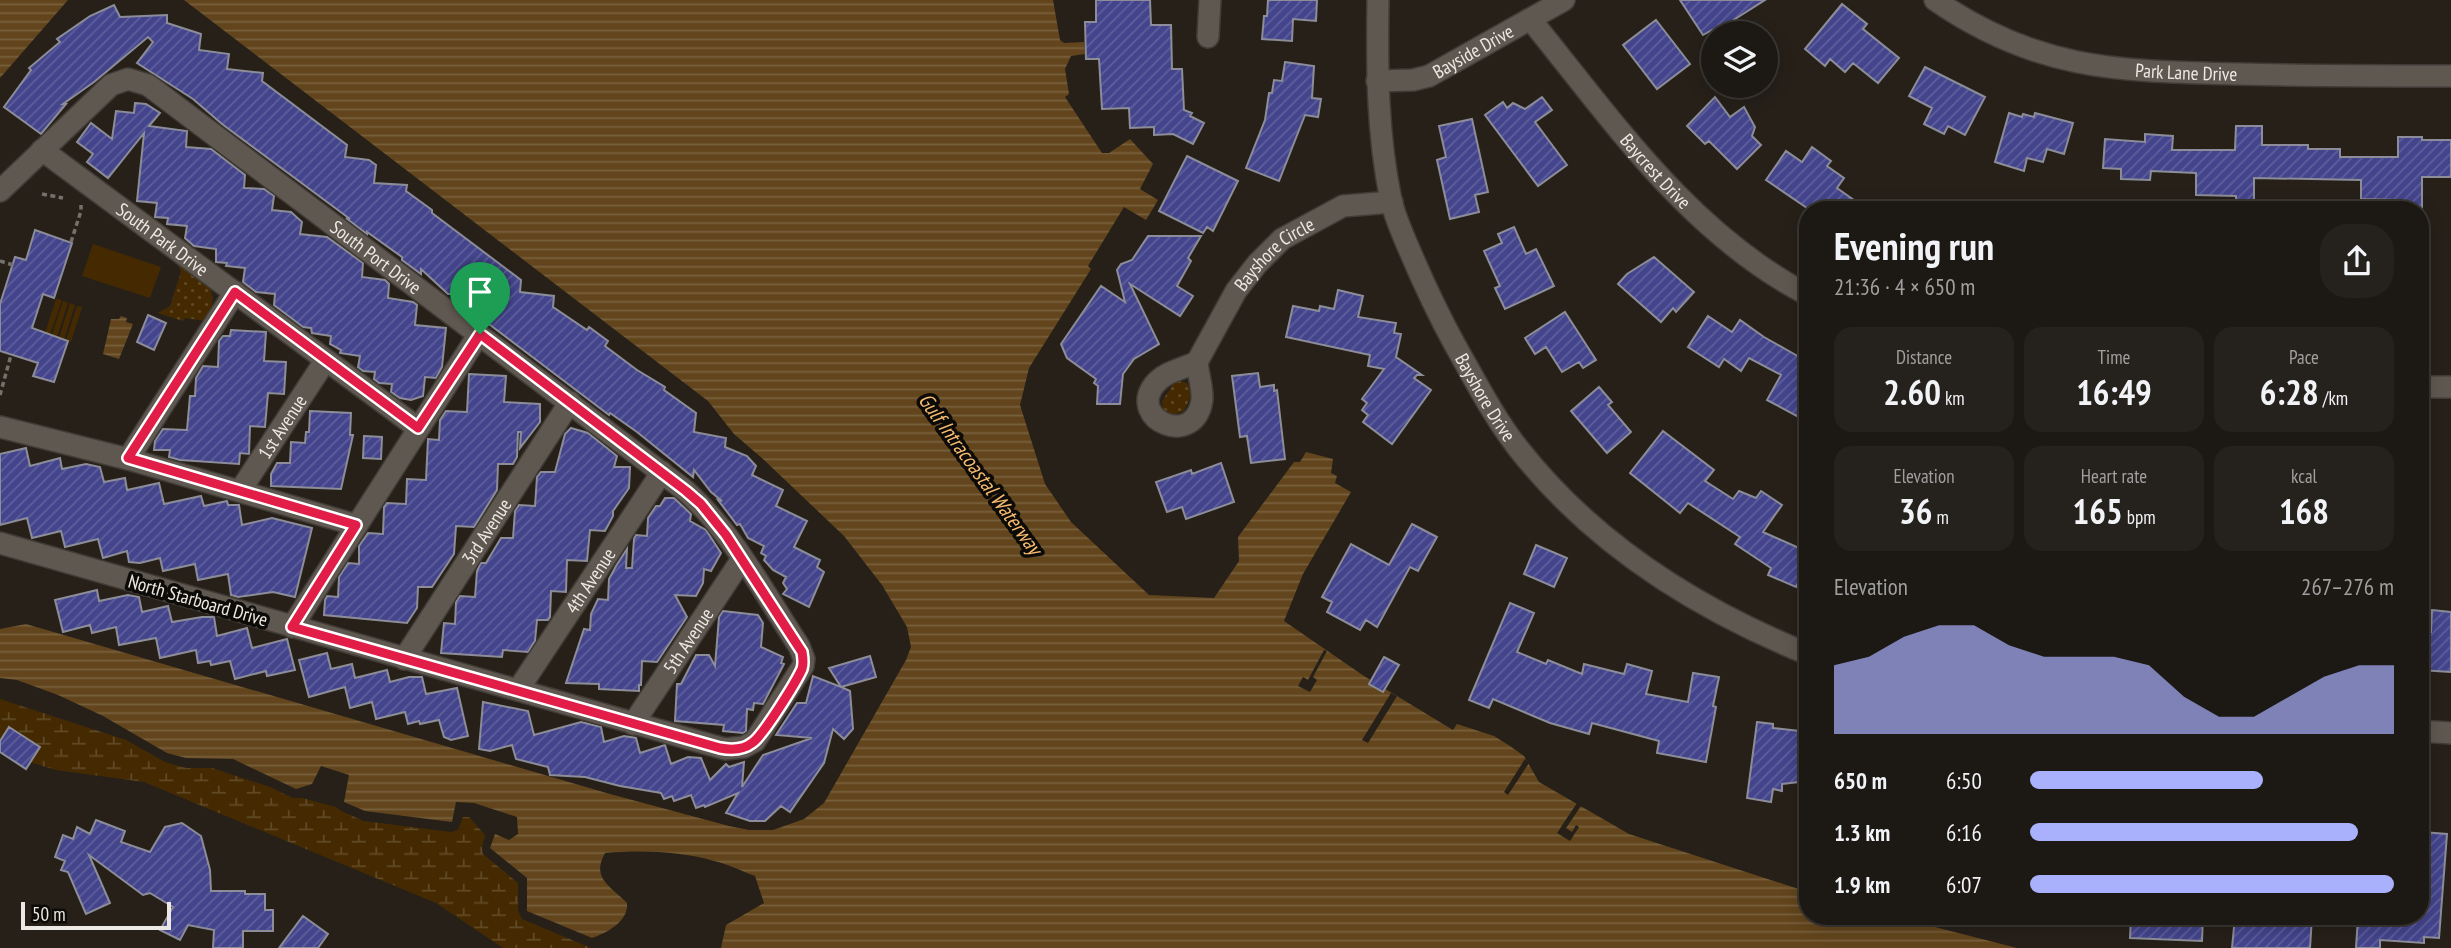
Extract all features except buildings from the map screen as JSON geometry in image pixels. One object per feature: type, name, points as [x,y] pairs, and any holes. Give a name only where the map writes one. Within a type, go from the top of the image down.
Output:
[{"type":"street","points":[[1208,37],[1210,0]]},
{"type":"street","name":"Bayshore Drive","points":[[1378,0],[1377,81],[1382,146],[1392,202],[1401,230],[1444,325],[1497,417],[1517,447],[1557,493],[1597,531],[1688,595],[1737,623],[1799,650]]},
{"type":"street","name":"Bayside Drive","points":[[1377,81],[1422,79],[1564,0]]},
{"type":"street","name":"Park Lane Drive","points":[[1935,0],[2031,51],[2101,68],[2139,72],[2256,75],[2451,76]]},
{"type":"street","name":"Baycrest Drive","points":[[1531,20],[1682,202],[1758,263],[1799,289]]},
{"type":"street","name":"South Port Drive","points":[[0,191],[111,85],[128,79],[141,82],[154,89],[662,471],[701,504],[742,559],[799,646],[804,659],[803,666],[755,741],[738,749],[720,748]]},
{"type":"street","name":"South Park Drive","points":[[42,150],[418,428]]},
{"type":"street","name":"Bayshore Circle","points":[[1197,362],[1236,291],[1257,264],[1282,239],[1343,206],[1392,202]]},
{"type":"street","points":[[128,458],[235,292]]},
{"type":"street","points":[[292,627],[480,334]]},
{"type":"street","name":"1st Avenue","points":[[240,491],[325,361]]},
{"type":"street","points":[[2429,387],[2451,387]]},
{"type":"street","name":"3rd Avenue","points":[[404,659],[570,402]]},
{"type":"street","points":[[0,427],[128,458],[356,525]]},
{"type":"street","name":"4th Avenue","points":[[518,690],[662,471]]},
{"type":"street","name":"North Starboard Drive","points":[[0,543],[720,748]]},
{"type":"street","name":"5th Avenue","points":[[633,724],[742,559]]},
{"type":"street","points":[[2429,732],[2451,733]]},
{"type":"path","points":[[71,242],[81,211],[80,178]]},
{"type":"path","points":[[42,194],[63,198]]},
{"type":"path","points":[[0,261],[13,265]]},
{"type":"path","points":[[0,392],[11,355]]},
{"type":"green space","points":[[93,244],[161,267],[150,298],[82,276]]},
{"type":"green space","points":[[176,260],[210,288],[212,302],[205,321],[185,318],[183,321],[158,313],[170,306],[181,272]]},
{"type":"green space","points":[[56,299],[62,300],[50,335],[45,333]]},
{"type":"green space","points":[[63,301],[68,303],[57,337],[52,335]]},
{"type":"green space","points":[[70,303],[75,305],[64,340],[59,338]]},
{"type":"green space","points":[[77,306],[82,307],[71,342],[66,340]]},
{"type":"green space","points":[[1174,383],[1187,383],[1192,393],[1184,411],[1173,415],[1163,409],[1162,401]]},
{"type":"green space","points":[[0,699],[126,740],[165,762],[186,768],[212,768],[270,787],[293,798],[336,807],[364,821],[451,832],[458,830],[463,817],[469,817],[485,835],[483,854],[518,883],[518,911],[522,919],[591,948],[503,948],[436,903],[144,782],[56,770],[0,753]]},
{"type":"water","points":[[0,0],[68,0],[0,78]]},
{"type":"water","name":"Gulf Intracoastal Waterway","points":[[184,0],[1053,0],[1060,40],[1064,43],[1084,42],[1085,54],[1071,56],[1065,69],[1069,94],[1065,97],[1102,153],[1109,153],[1130,139],[1153,164],[1140,189],[1158,200],[1146,220],[1124,207],[1088,266],[1091,269],[1029,368],[1020,405],[1045,484],[1071,522],[1149,595],[1214,598],[1239,561],[1238,537],[1294,462],[1300,462],[1306,452],[1333,459],[1331,473],[1337,476],[1335,483],[1351,492],[1303,574],[1284,621],[1364,676],[1453,730],[1457,724],[1494,736],[1524,756],[1539,782],[1629,834],[1799,889],[1799,925],[1927,925],[2017,948],[721,948],[726,925],[764,903],[755,876],[701,858],[646,852],[605,853],[601,862],[601,875],[627,903],[627,909],[621,921],[592,938],[527,911],[527,878],[490,848],[495,834],[509,840],[518,834],[517,817],[474,803],[456,802],[452,822],[365,811],[344,802],[349,775],[321,766],[312,784],[296,789],[233,759],[186,758],[167,753],[103,716],[58,695],[17,680],[0,678],[0,629],[26,624],[610,794],[729,826],[749,830],[773,830],[804,819],[824,803],[906,660],[911,647],[907,627],[882,585],[844,536],[734,434],[708,401]]},
{"type":"water","points":[[121,316],[127,318],[126,322],[133,324],[119,359],[103,354],[111,319],[119,319]]},
{"type":"pier","points":[[1324,650],[1327,651],[1313,677],[1317,680],[1310,692],[1298,686],[1303,677],[1308,680]]},
{"type":"pier","points":[[1391,693],[1397,696],[1368,743],[1362,740]]},
{"type":"pier","points":[[1525,759],[1529,763],[1508,795],[1504,792]]},
{"type":"pier","points":[[1577,803],[1581,806],[1566,828],[1572,832],[1576,825],[1579,827],[1570,841],[1557,833]]},
{"type":"route","points":[[235,292],[418,428],[480,334],[686,491],[715,520],[742,559],[799,646],[804,659],[800,672],[759,737],[750,745],[730,750],[720,748],[292,627],[356,525],[128,458],[235,292]]}]
